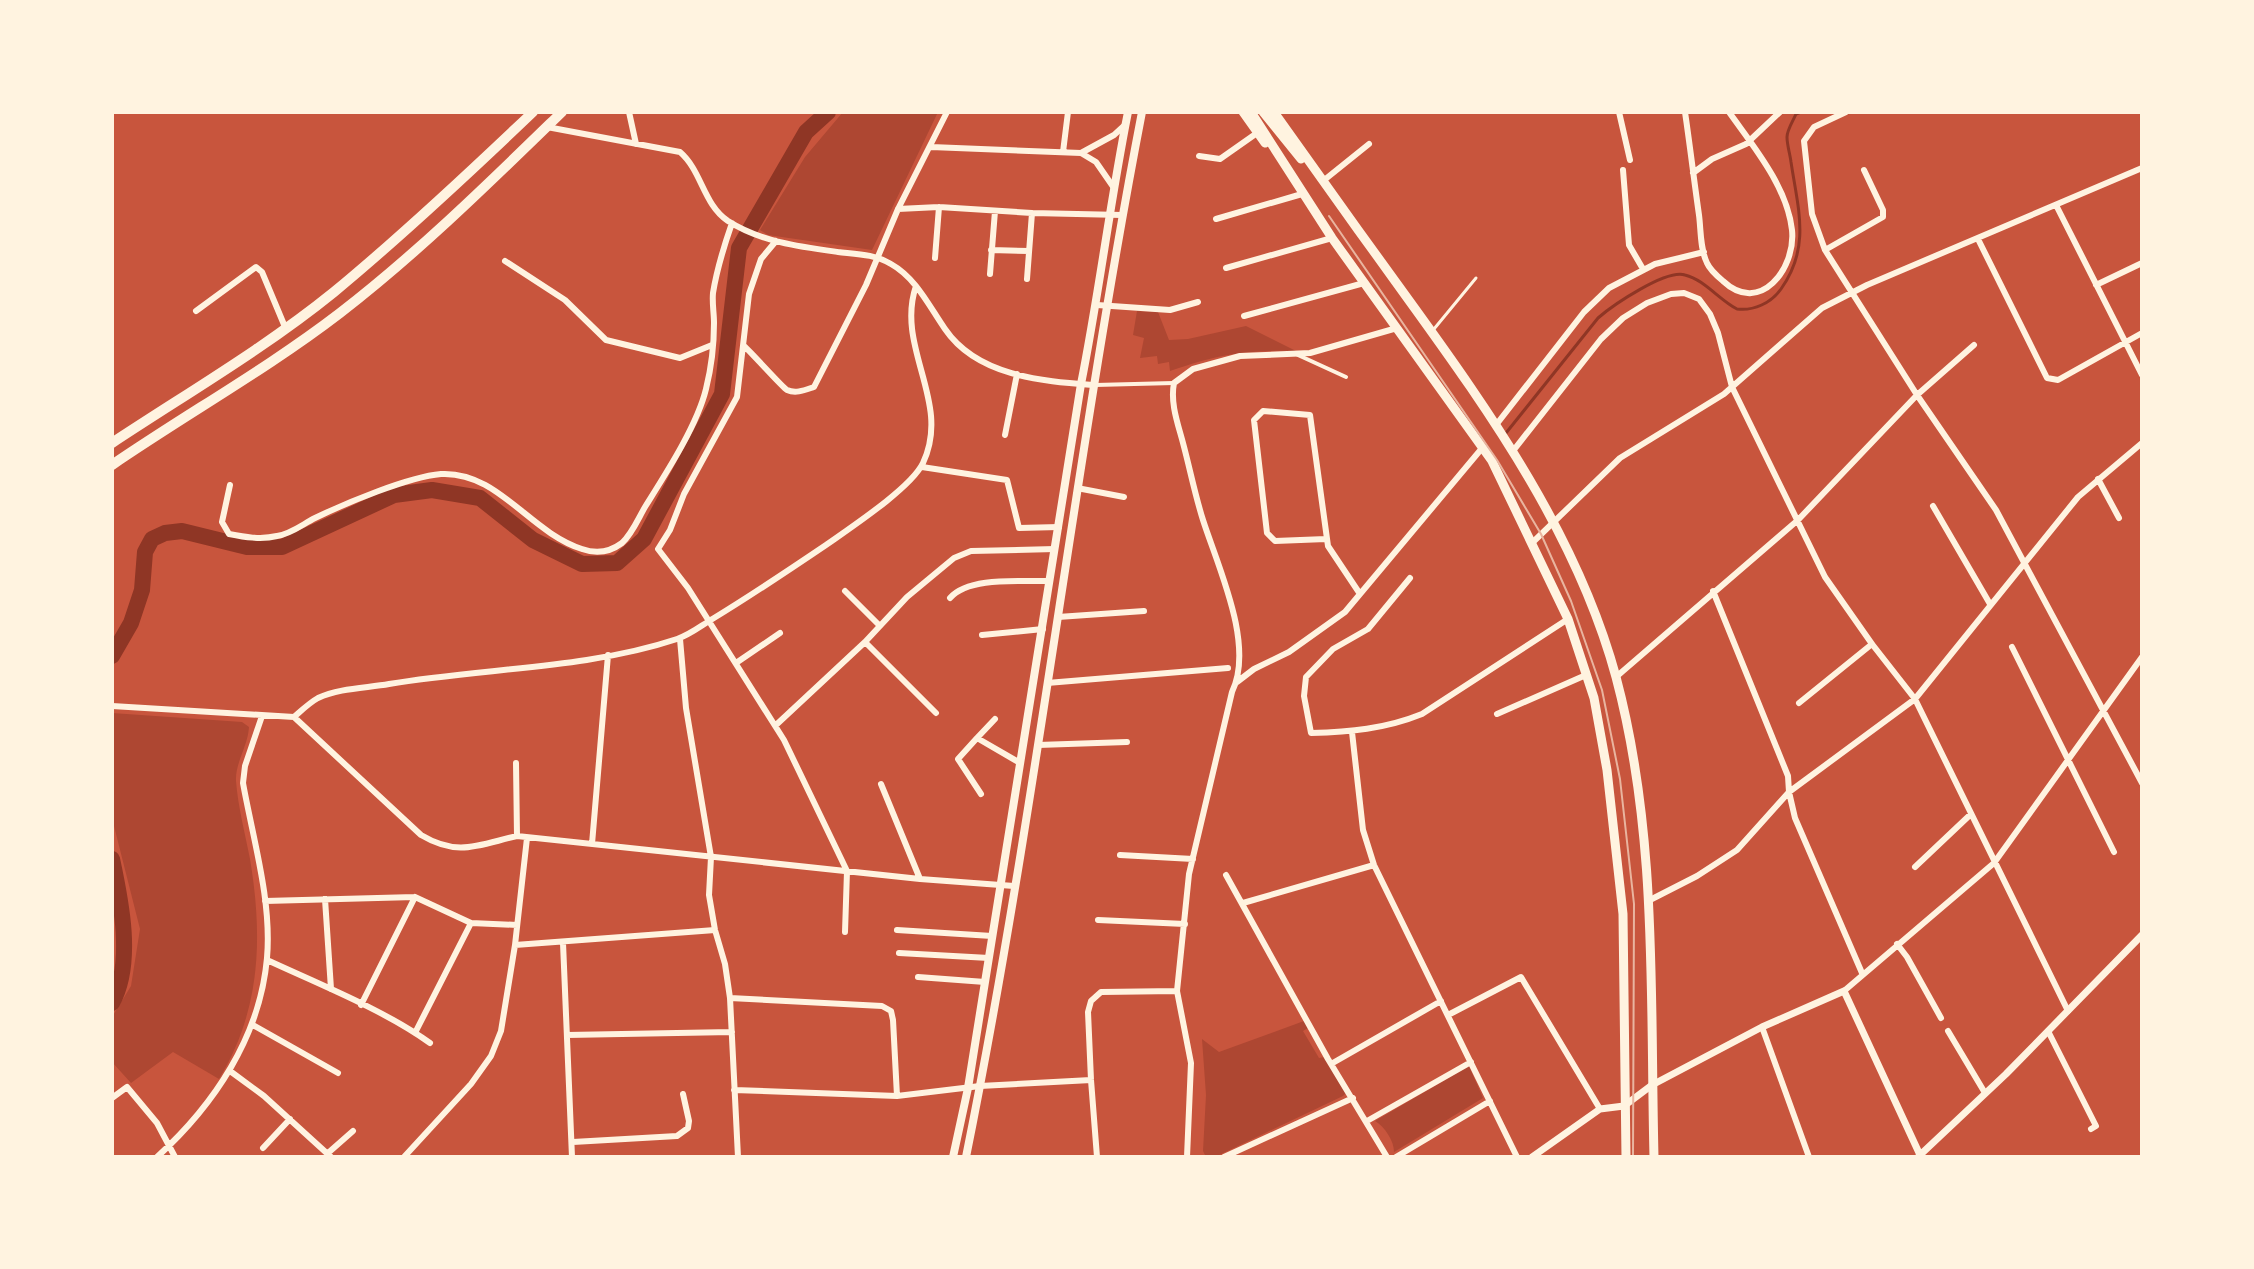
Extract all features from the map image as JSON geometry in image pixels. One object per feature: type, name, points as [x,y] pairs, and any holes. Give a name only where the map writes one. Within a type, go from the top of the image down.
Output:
[{"type":"highway","points":[[112,443],[332,293],[431,209],[533,112]]},
{"type":"highway","points":[[112,465],[260,372],[342,311],[446,222],[562,112]]},
{"type":"main road","points":[[966,1157],[1058,617],[1093,385],[1109,213],[1128,112]]},
{"type":"main road","points":[[953,1157],[968,1088],[1081,384],[1102,306],[1142,112]]},
{"type":"main road","points":[[1243,112],[1288,170]]},
{"type":"main road","points":[[1251,112],[1332,238],[1484,448],[1568,619],[1594,698],[1607,770],[1623,914],[1626,1157]]},
{"type":"main road","points":[[1263,112],[1342,208]]},
{"type":"main road","points":[[1274,112],[1513,449],[1589,596],[1616,677],[1636,781],[1650,900],[1654,1157]]},
{"type":"street","points":[[629,112],[636,144]]},
{"type":"street","points":[[744,346],[786,390],[798,392],[814,387],[866,285],[898,209],[947,112]]},
{"type":"street","points":[[1063,152],[1068,112]]},
{"type":"street","points":[[1619,112],[1630,160]]},
{"type":"street","points":[[1685,112],[1704,252],[1711,269],[1737,292],[1755,294],[1773,283],[1784,268],[1792,239],[1790,221],[1776,184],[1729,112]]},
{"type":"street","points":[[1693,173],[1712,159],[1750,141],[1780,112]]},
{"type":"street","points":[[1846,112],[1814,127],[1804,141],[1812,214],[1825,250],[1850,294],[1996,510],[2142,783]]},
{"type":"street","points":[[1081,153],[1114,135],[1126,124]]},
{"type":"street","points":[[547,127],[680,152],[690,160],[714,207],[732,223],[776,241],[876,257],[896,267],[916,286],[950,336],[965,351],[993,367],[1017,374],[1093,385],[1174,383],[1193,369],[1244,355],[1298,355],[1397,328]]},
{"type":"street","points":[[1199,156],[1220,159],[1257,133]]},
{"type":"street","points":[[1323,181],[1369,144]]},
{"type":"street","points":[[931,147],[1081,153],[1096,162],[1114,188]]},
{"type":"street","points":[[1532,543],[1628,452],[1708,405],[1806,321],[1850,294],[2142,168]]},
{"type":"street","points":[[1623,170],[1629,245],[1643,269]]},
{"type":"street","points":[[1825,250],[1883,217],[1883,210],[1864,170]]},
{"type":"street","points":[[1216,219],[1302,194]]},
{"type":"street","points":[[2056,205],[2142,375]]},
{"type":"street","points":[[898,209],[939,207],[1122,215]]},
{"type":"street","points":[[935,258],[939,207]]},
{"type":"street","points":[[990,274],[995,211]]},
{"type":"street","points":[[1027,279],[1032,213]]},
{"type":"street","points":[[230,485],[222,522],[229,534],[258,538],[278,536],[338,508],[418,479],[445,474],[498,491],[539,527],[583,550],[601,553],[621,543],[631,532],[700,409],[712,345],[713,296],[720,255],[732,223]]},
{"type":"street","points":[[1226,268],[1332,238]]},
{"type":"street","points":[[1978,239],[2047,378],[2058,380],[2142,333]]},
{"type":"street","points":[[776,241],[761,259],[749,294],[737,397],[658,549],[688,588],[776,725],[847,871],[845,932]]},
{"type":"street","points":[[991,250],[1029,251]]},
{"type":"street","points":[[1498,427],[1592,303],[1618,281],[1643,269],[1704,252]]},
{"type":"street","points":[[505,261],[565,300],[606,340],[680,358],[712,345]]},
{"type":"street","points":[[2096,285],[2142,263]]},
{"type":"street","points":[[196,311],[256,267],[262,272],[285,327]]},
{"type":"street","points":[[1244,316],[1364,283]]},
{"type":"street","points":[[112,706],[294,717],[318,698],[340,692],[431,677],[565,662],[680,639],[846,531],[902,487],[922,467],[930,446],[932,412],[910,325],[909,309],[916,286]]},
{"type":"street","points":[[1513,449],[1609,331],[1630,313],[1677,293],[1690,294],[1703,303],[1718,333],[1732,387],[1825,577],[1915,699],[2068,1011]]},
{"type":"street","points":[[1102,306],[1170,310],[1198,302]]},
{"type":"street","points":[[1616,677],[1798,520],[1917,395],[1974,345]]},
{"type":"street","points":[[1298,355],[1346,377]]},
{"type":"street","points":[[1005,435],[1017,374]]},
{"type":"street","points":[[1174,383],[1173,399],[1181,435],[1236,627],[1239,658],[1237,682],[1213,763],[1189,874],[1177,991],[1191,1063],[1187,1157]]},
{"type":"street","points":[[1326,539],[1275,541],[1267,533],[1254,420],[1263,411],[1307,413],[1312,420],[1326,539],[1360,594]]},
{"type":"street","points":[[1650,900],[1697,876],[1737,850],[1789,792],[1915,699],[2078,497],[2142,443]]},
{"type":"street","points":[[1237,682],[1248,672],[1289,652],[1345,612],[1484,448]]},
{"type":"street","points":[[922,467],[1007,480],[1019,528],[1059,527]]},
{"type":"street","points":[[2098,479],[2119,518]]},
{"type":"street","points":[[1077,488],[1124,497]]},
{"type":"street","points":[[1933,506],[1990,604]]},
{"type":"street","points":[[776,725],[865,642],[907,597],[954,558],[971,551],[1055,549]]},
{"type":"street","points":[[1410,578],[1368,629],[1333,649],[1306,677],[1305,715],[1311,733],[1352,732],[1398,724],[1422,714],[1568,619]]},
{"type":"street","points":[[950,598],[972,584],[1050,581]]},
{"type":"street","points":[[845,591],[880,626]]},
{"type":"street","points":[[1713,591],[1788,776],[1795,818],[1862,973]]},
{"type":"street","points":[[1058,617],[1144,611]]},
{"type":"street","points":[[982,635],[1043,629]]},
{"type":"street","points":[[736,663],[780,633]]},
{"type":"street","points":[[680,639],[686,708],[711,857],[709,895],[730,998],[738,1157]]},
{"type":"street","points":[[865,642],[936,713]]},
{"type":"street","points":[[1799,703],[1872,644]]},
{"type":"street","points":[[2012,647],[2114,852]]},
{"type":"street","points":[[592,844],[608,655]]},
{"type":"street","points":[[1532,1157],[1600,1109],[1624,1106],[1652,1085],[1762,1027],[1844,991],[1994,863],[2142,657]]},
{"type":"street","points":[[1047,683],[1228,668]]},
{"type":"street","points":[[1497,714],[1586,675]]},
{"type":"street","points":[[157,1157],[201,1113],[230,1071],[253,1025],[267,960],[265,901],[243,783],[245,766],[262,716]]},
{"type":"street","points":[[294,717],[421,835],[436,844],[455,849],[474,848],[517,836],[920,879],[1014,886]]},
{"type":"street","points":[[981,794],[958,759],[995,719]]},
{"type":"street","points":[[1352,732],[1363,830],[1374,865],[1517,1157]]},
{"type":"street","points":[[977,738],[1020,763]]},
{"type":"street","points":[[1038,745],[1127,742]]},
{"type":"street","points":[[516,763],[517,836]]},
{"type":"street","points":[[881,784],[920,879]]},
{"type":"street","points":[[1915,867],[1971,814]]},
{"type":"street","points":[[404,1157],[471,1084],[491,1056],[501,1031],[527,838]]},
{"type":"street","points":[[1120,855],[1193,859]]},
{"type":"street","points":[[1243,903],[1374,865]]},
{"type":"street","points":[[1226,875],[1331,1064],[1387,1157]]},
{"type":"street","points":[[265,901],[415,897],[471,923],[517,925]]},
{"type":"street","points":[[361,1005],[415,897]]},
{"type":"street","points":[[325,899],[331,989]]},
{"type":"street","points":[[1098,920],[1185,924]]},
{"type":"street","points":[[415,1033],[471,923]]},
{"type":"street","points":[[515,945],[715,930]]},
{"type":"street","points":[[897,930],[992,936]]},
{"type":"street","points":[[1844,991],[1919,1156],[2142,935]]},
{"type":"street","points":[[563,943],[572,1157]]},
{"type":"street","points":[[1897,944],[1941,1018]]},
{"type":"street","points":[[899,953],[989,958]]},
{"type":"street","points":[[267,960],[331,989],[430,1043]]},
{"type":"street","points":[[918,977],[985,982]]},
{"type":"street","points":[[1448,1015],[1521,977],[1600,1109]]},
{"type":"street","points":[[1097,1157],[1088,1012],[1091,1001],[1101,992],[1177,991]]},
{"type":"street","points":[[730,998],[882,1006],[891,1011],[897,1096]]},
{"type":"street","points":[[1331,1064],[1441,1001]]},
{"type":"street","points":[[253,1025],[338,1073]]},
{"type":"street","points":[[1762,1027],[1809,1157]]},
{"type":"street","points":[[1948,1031],[1985,1093]]},
{"type":"street","points":[[2048,1031],[2096,1126],[2091,1129]]},
{"type":"street","points":[[567,1035],[732,1032]]},
{"type":"street","points":[[1367,1121],[1471,1062]]},
{"type":"street","points":[[230,1071],[329,1155],[353,1131]]},
{"type":"street","points":[[734,1090],[897,1096],[980,1086],[1091,1080]]},
{"type":"street","points":[[112,1098],[127,1087],[151,1115],[175,1157]]},
{"type":"street","points":[[573,1142],[677,1136],[688,1128],[683,1094]]},
{"type":"street","points":[[1224,1157],[1353,1098]]},
{"type":"street","points":[[1396,1157],[1490,1101]]},
{"type":"street","points":[[263,1148],[290,1119]]},
{"type":"lane","points":[[1432,332],[1476,278]]},
{"type":"shaded area","points":[[843,112],[938,112],[872,250],[768,235],[760,230],[805,157]]},
{"type":"shaded area","points":[[1137,311],[1158,312],[1169,340],[1188,339],[1246,326],[1296,351],[1232,354],[1170,371],[1169,362],[1158,364],[1157,356],[1140,358],[1144,338],[1133,335]]},
{"type":"shaded area","points":[[112,713],[242,722],[249,727],[236,781],[257,917],[255,972],[243,1026],[219,1079],[173,1052],[131,1083],[112,1062],[112,1017],[131,986],[140,929],[112,818]]},
{"type":"shaded area","points":[[1304,1021],[1308,1028],[1303,1031],[1319,1058],[1325,1057],[1347,1092],[1215,1157],[1206,1157],[1203,1151],[1206,1095],[1202,1039],[1219,1052]]},
{"type":"shaded area","points":[[1469,1066],[1483,1098],[1394,1152],[1388,1135],[1375,1121]]},
{"type":"waterway","points":[[112,656],[131,623],[142,590],[145,552],[152,539],[165,533],[182,531],[247,547],[282,547],[394,495],[432,490],[480,498],[533,540],[582,564],[617,563],[644,539],[722,394],[739,248],[806,132],[828,112]]},
{"type":"waterway","points":[[1506,433],[1598,318],[1653,283],[1666,277],[1685,275],[1699,281],[1737,309],[1756,307],[1777,294],[1790,273],[1799,243],[1799,212],[1787,137],[1796,114],[1801,112]]},
{"type":"waterway","points":[[112,859],[124,932],[123,970],[112,1003]]},
{"type":"tram line","points":[[1329,216],[1497,460],[1541,534],[1571,601],[1602,690],[1620,779],[1634,904],[1633,1157]]}]
